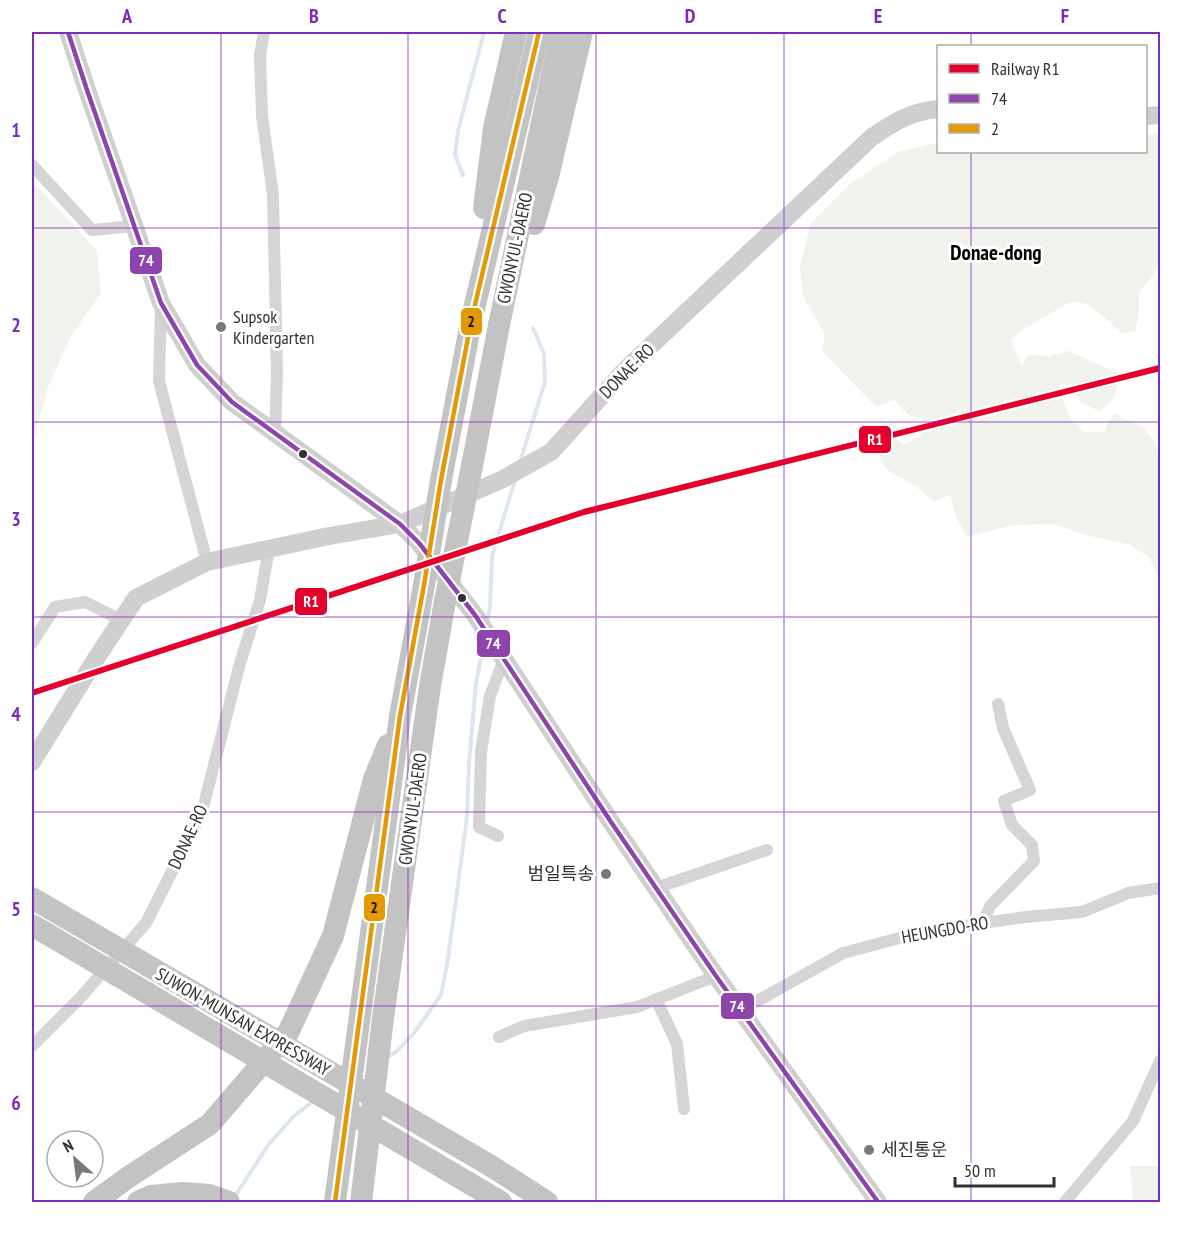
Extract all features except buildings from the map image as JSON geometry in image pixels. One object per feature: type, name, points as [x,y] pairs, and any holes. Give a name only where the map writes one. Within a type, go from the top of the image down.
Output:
[{"type":"highway","points":[[463,364],[494,128],[516,32]]},
{"type":"highway","name":"GWONYUL-DAERO","points":[[335,1203],[400,716],[441,480],[498,202],[539,32]]},
{"type":"highway","name":"GWONYUL-DAERO","points":[[361,1199],[383,1018],[436,651],[489,375],[561,32]]},
{"type":"highway","points":[[489,375],[548,177],[582,32]]},
{"type":"highway","points":[[94,1203],[129,1176],[210,1124],[288,1033],[333,936],[374,779],[400,716]]},
{"type":"highway","name":"SUWON-MUNSAN EXPRESSWAY","points":[[32,898],[491,1166],[547,1203]]},
{"type":"highway","name":"SUWON-MUNSAN EXPRESSWAY","points":[[32,925],[501,1203]]},
{"type":"highway","points":[[32,940],[471,1203]]},
{"type":"highway","points":[[138,1203],[151,1196],[183,1192],[208,1195],[229,1203]]},
{"type":"street","points":[[68,32],[161,303],[196,365],[232,402],[400,524],[418,543],[475,615],[716,976],[878,1203]]},
{"type":"street","points":[[264,32],[260,55],[262,116],[273,195],[277,373],[275,433]]},
{"type":"street","name":"DONAE-RO","points":[[32,762],[136,598],[207,562],[329,536],[400,524],[501,480],[551,452],[626,370],[872,136],[899,119],[926,110],[937,109]]},
{"type":"street","points":[[32,165],[92,230],[133,226]]},
{"type":"street","points":[[161,303],[159,381],[207,562]]},
{"type":"street","name":"DONAE-RO","points":[[32,1046],[80,998],[146,923],[202,812],[240,663],[260,600],[269,548]]},
{"type":"street","points":[[32,644],[55,607],[85,602],[121,621]]},
{"type":"street","points":[[498,836],[480,827],[481,752],[490,696],[501,656]]},
{"type":"street","points":[[983,923],[990,906],[1034,861],[1032,845],[1012,825],[1004,801],[1030,790],[1003,728],[998,704]]},
{"type":"street","points":[[656,888],[766,850]]},
{"type":"street","name":"HEUNGDO-RO","points":[[741,1010],[843,953],[922,932],[1025,917],[1082,912],[1128,893],[1161,888]]},
{"type":"street","points":[[499,1037],[524,1026],[637,1007],[716,976]]},
{"type":"street","points":[[657,999],[677,1044],[684,1109]]},
{"type":"street","points":[[1065,1203],[1133,1121],[1161,1060]]},
{"type":"shaded area","points":[[1160,133],[1160,265],[1139,293],[1139,316],[1135,331],[1121,333],[1085,303],[1070,302],[1021,331],[1011,340],[1022,366],[1027,355],[1048,356],[1069,351],[1117,373],[1115,395],[1099,411],[1079,401],[1072,389],[1065,384],[1059,386],[1060,393],[1070,418],[1084,432],[1105,432],[1114,414],[1143,427],[1157,445],[1160,461],[1160,581],[1149,557],[1129,544],[1090,536],[1052,524],[1012,525],[967,537],[957,519],[950,495],[934,501],[915,486],[886,469],[876,449],[877,426],[904,445],[921,435],[924,420],[908,415],[894,400],[876,407],[822,351],[825,335],[803,297],[800,267],[811,223],[851,183],[900,151],[937,143],[937,153],[1147,153],[1147,134]]},
{"type":"shaded area","points":[[32,181],[97,251],[101,293],[71,336],[47,389],[32,448]]},
{"type":"shaded area","points":[[1130,1166],[1160,1166],[1160,1202],[1133,1202]]},
{"type":"waterway","points":[[463,175],[455,155],[458,131],[484,32]]},
{"type":"waterway","points":[[520,462],[545,382],[544,354],[533,328]]},
{"type":"waterway","points":[[487,622],[490,607],[492,556],[515,480]]},
{"type":"waterway","points":[[387,1057],[397,1051],[414,1033],[441,995],[467,817],[476,683],[484,642]]},
{"type":"waterway","points":[[235,1196],[269,1144],[293,1117],[313,1101]]},
{"type":"rail line","name":"R1","points":[[32,693],[584,512],[1160,368]]},
{"type":"transit line","name":"74","points":[[68,32],[161,303],[197,365],[232,402],[400,524],[419,543],[475,615],[611,822],[716,976],[878,1202]]},
{"type":"transit line","name":"2","points":[[335,1202],[400,716],[441,480],[471,322],[539,32]]},
{"type":"place","name":"Supsok Kindergarten","points":[[221,327]]},
{"type":"place","name":"범일특송","points":[[606,874]]},
{"type":"place","name":"세진통운","points":[[869,1150]]},
{"type":"district","name":"Donae-dong","points":[[996,253]]}]
